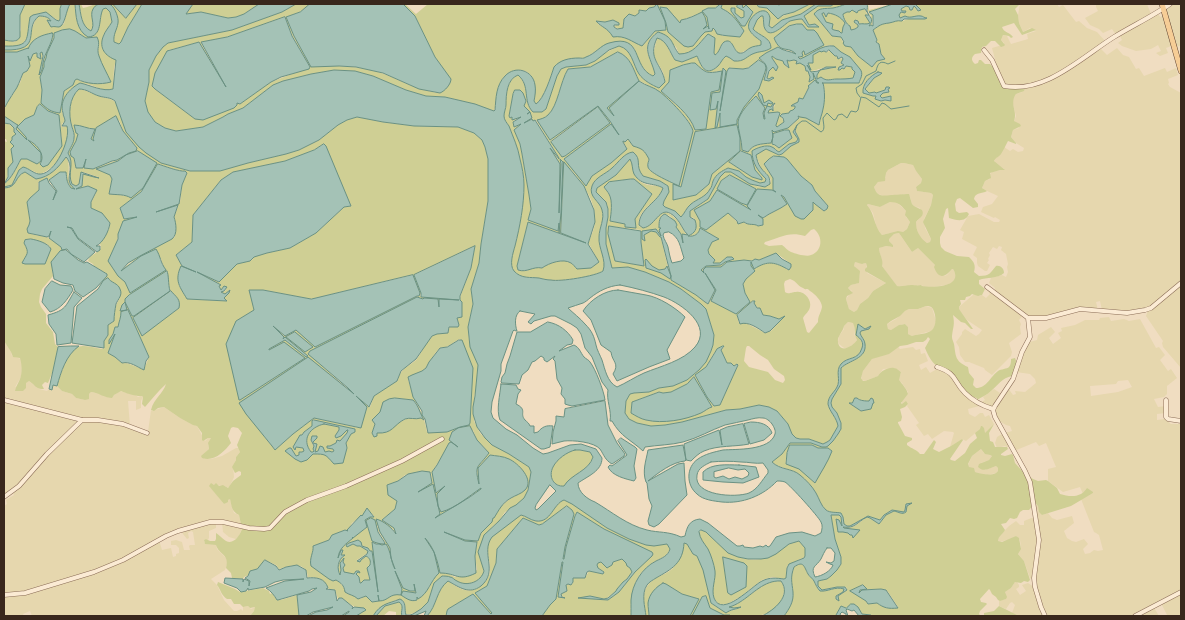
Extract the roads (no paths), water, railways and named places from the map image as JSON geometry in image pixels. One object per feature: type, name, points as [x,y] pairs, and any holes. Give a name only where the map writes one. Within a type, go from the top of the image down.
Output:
[{"type":"main road","points":[[1163,6],[1181,70]]},
{"type":"street","points":[[984,50],[992,60],[1004,86],[1030,86],[1043,82],[1070,67],[1112,38],[1163,6],[1170,4]]},
{"type":"street","points":[[986,287],[1028,318],[1046,318],[1080,309],[1123,313],[1142,311],[1154,305],[1181,283]]},
{"type":"street","points":[[1028,318],[1030,337],[1022,352],[1013,379],[993,409],[995,417],[1030,482],[1039,540],[1035,587],[1046,616]]},
{"type":"street","points":[[936,367],[952,375],[968,396],[993,409]]},
{"type":"street","points":[[4,400],[82,420],[102,420],[130,426],[147,433]]},
{"type":"street","points":[[1166,400],[1166,417],[1181,421]]},
{"type":"street","points":[[4,497],[19,486],[47,454],[82,420]]},
{"type":"street","points":[[4,595],[25,593],[94,572],[129,557],[166,536],[210,522],[220,521],[249,528],[267,528],[272,526],[288,510],[307,500],[406,459],[442,439]]},
{"type":"street","points":[[1135,616],[1181,592]]},
{"type":"waterway","points":[[860,97],[856,88],[862,84],[866,76],[876,71],[880,63],[888,64],[895,61]]},
{"type":"waterway","points":[[797,125],[802,121],[806,121],[821,132],[824,128],[823,118],[827,113],[834,120],[838,115],[842,114],[847,118],[851,111],[856,112],[858,110],[861,97],[866,98],[879,107],[882,103],[891,109],[909,106]]}]
